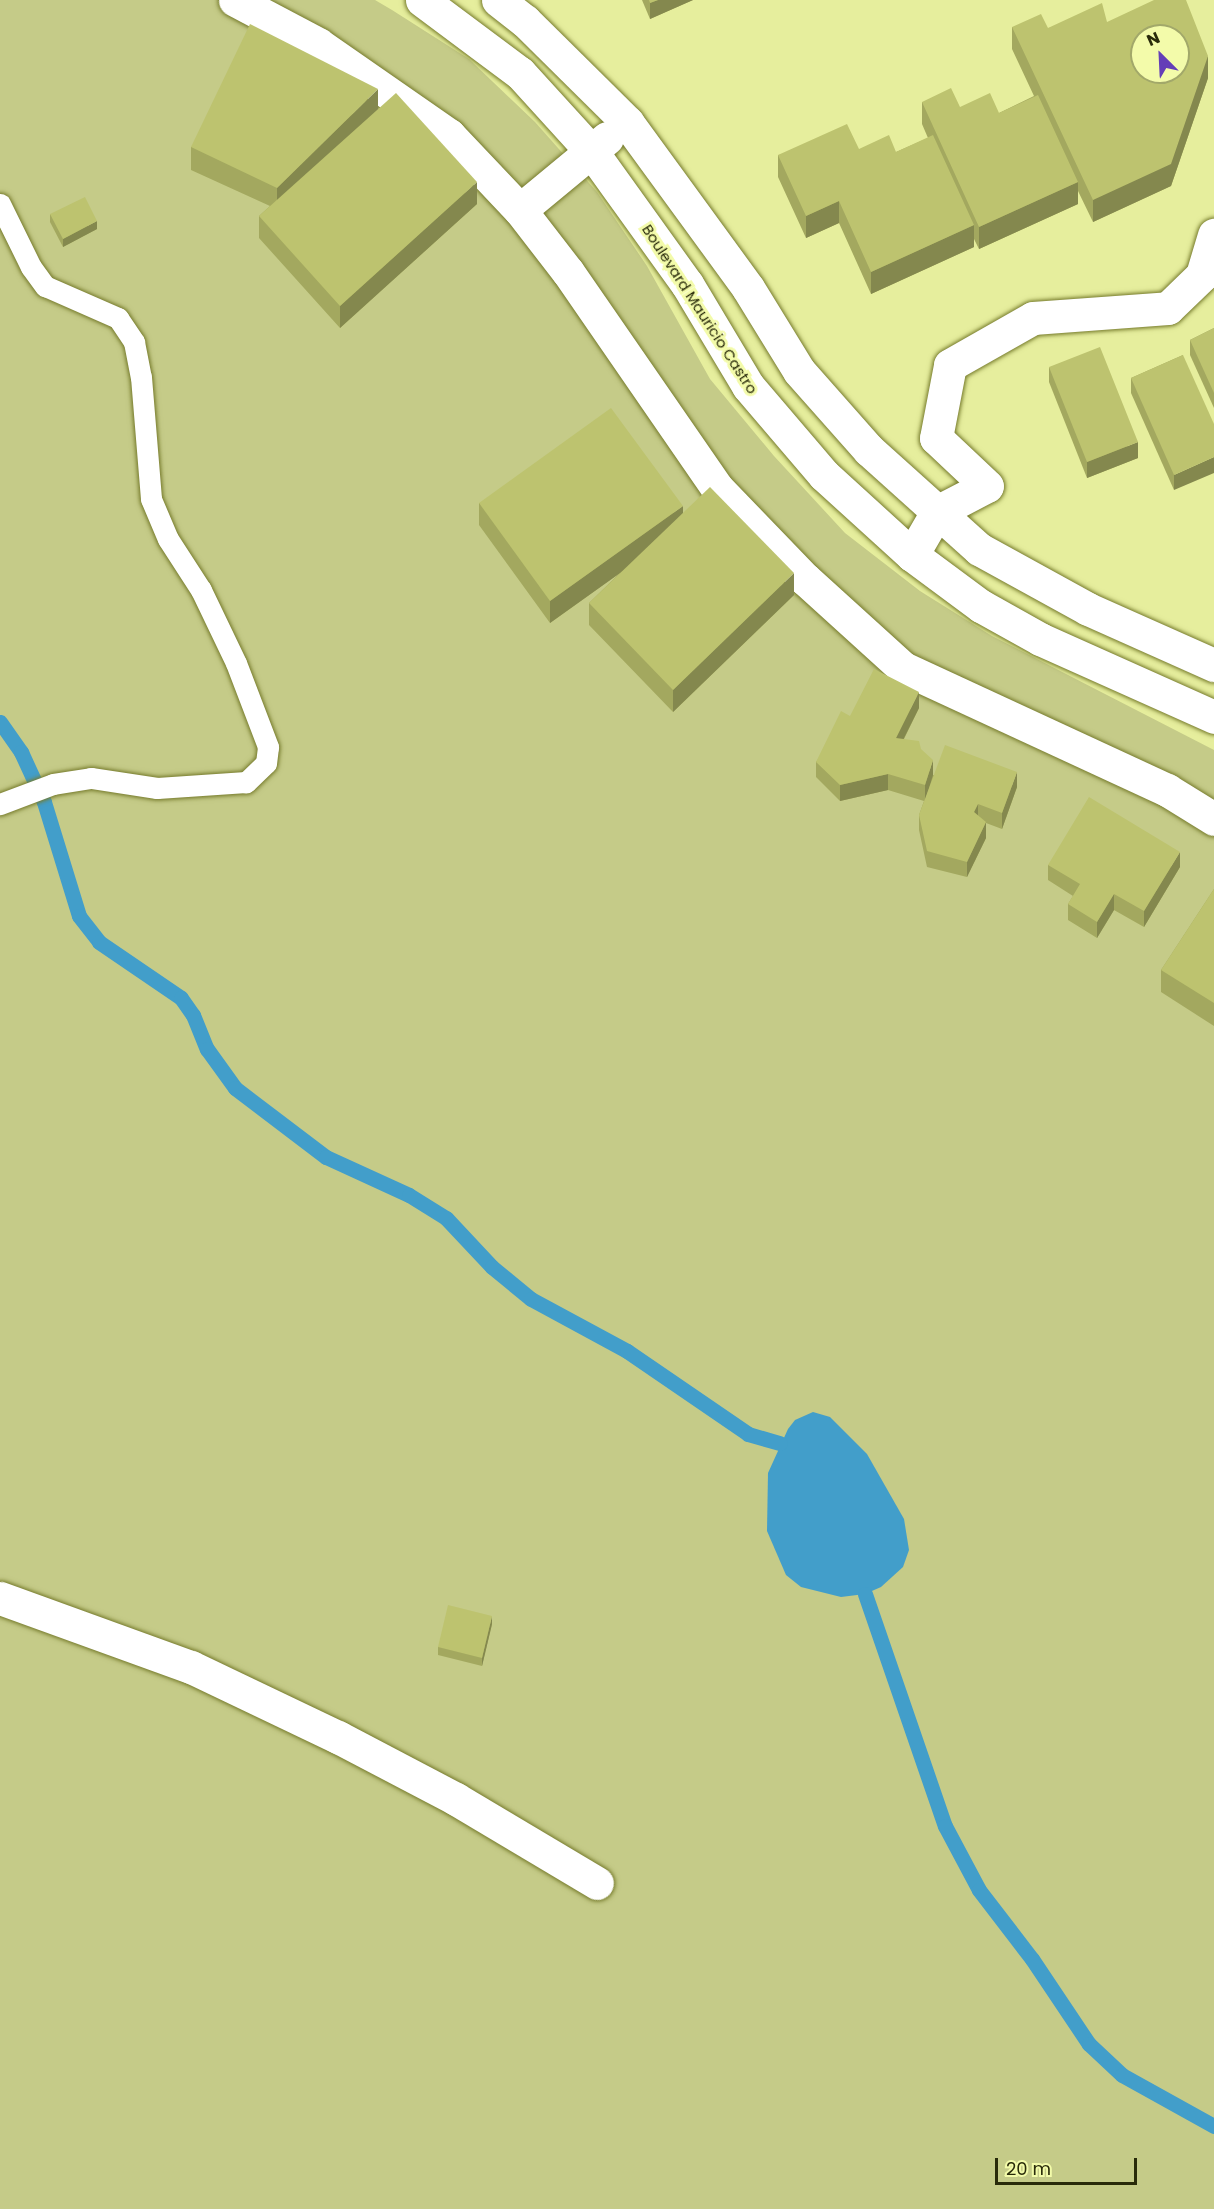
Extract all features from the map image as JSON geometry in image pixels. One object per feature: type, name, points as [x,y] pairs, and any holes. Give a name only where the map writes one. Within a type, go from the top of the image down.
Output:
[{"type":"street","points":[[235,0],[318,44],[449,135],[520,210],[568,272],[717,488],[805,579],[903,668],[1167,790],[1214,819]]},
{"type":"street","name":"Boulevard Mauricio Castro","points":[[423,0],[520,74],[592,152],[687,284],[748,386],[824,475],[912,555],[981,606],[1040,639],[1214,717]]},
{"type":"street","points":[[498,0],[525,21],[627,122],[747,288],[799,370],[869,450],[978,549],[1035,582],[1214,665]]},
{"type":"street","points":[[520,210],[627,122]]},
{"type":"street","points":[[912,555],[938,513],[987,486],[936,438],[950,365],[1033,318],[1168,308],[1202,275],[1214,235]]},
{"type":"street","points":[[0,1598],[191,1667],[296,1717],[456,1799],[597,1883]]},
{"type":"lane","points":[[0,204],[31,267],[45,286],[118,318],[134,342],[141,377],[151,499],[168,539],[201,590],[236,663],[268,747],[266,763],[246,782],[157,788],[91,778],[53,784],[0,804]]},
{"type":"green space","points":[[0,0],[375,0],[392,10],[469,59],[535,122],[597,192],[647,266],[710,379],[774,456],[845,533],[920,591],[992,636],[1214,750],[1214,2209],[0,2209]]},
{"type":"water","points":[[813,1412],[830,1417],[867,1454],[904,1519],[909,1550],[903,1567],[881,1587],[865,1594],[841,1597],[801,1587],[786,1575],[767,1531],[768,1473],[788,1429],[795,1420]]},
{"type":"building","points":[[1154,0],[1186,0],[1208,56],[1171,164],[1093,200],[1012,27],[1041,14],[1048,28],[1102,3],[1107,22]]},
{"type":"building","points":[[250,24],[378,89],[277,188],[191,147]]},
{"type":"building","points":[[951,88],[960,107],[990,93],[999,113],[1038,95],[1078,182],[979,227],[922,102]]},
{"type":"building","points":[[396,93],[477,182],[340,306],[259,216]]},
{"type":"building","points":[[847,124],[859,149],[889,135],[896,152],[933,135],[974,225],[871,272],[839,201],[806,216],[778,155]]},
{"type":"building","points":[[85,197],[97,221],[63,239],[50,214]]},
{"type":"building","points":[[1214,328],[1214,393],[1190,340]]},
{"type":"building","points":[[1100,347],[1138,442],[1087,462],[1049,367]]},
{"type":"building","points":[[1183,355],[1214,424],[1214,457],[1174,475],[1131,378]]},
{"type":"building","points":[[611,408],[683,506],[550,601],[479,503]]},
{"type":"building","points":[[710,487],[794,573],[673,690],[589,603]]},
{"type":"building","points":[[874,669],[919,692],[896,738],[919,741],[921,749],[933,760],[925,785],[888,774],[840,785],[816,762],[841,711],[850,716]]},
{"type":"building","points":[[945,745],[1017,772],[1002,813],[978,804],[974,812],[986,822],[967,862],[927,851],[919,815]]},
{"type":"building","points":[[1089,797],[1180,852],[1144,911],[1114,894],[1097,922],[1068,904],[1080,884],[1048,865]]},
{"type":"building","points":[[1214,889],[1214,1003],[1161,970]]},
{"type":"building","points":[[448,1605],[492,1616],[482,1658],[438,1647]]},
{"type":"waterway","points":[[0,722],[21,752],[44,802],[79,916],[99,942],[181,998],[193,1015],[207,1049],[235,1088],[326,1157],[409,1195],[446,1218],[492,1267],[531,1299],[627,1351],[748,1434],[780,1443]]},
{"type":"waterway","points":[[865,1594],[945,1826],[979,1890],[1032,1959],[1089,2044],[1122,2075],[1214,2126]]}]
